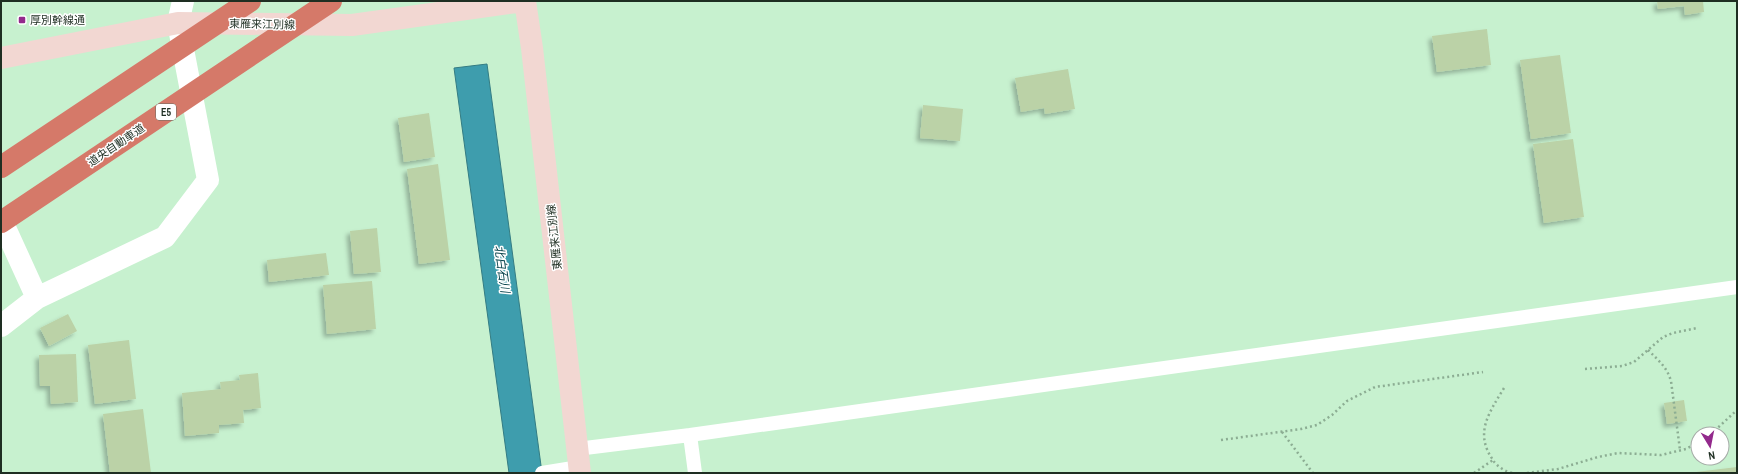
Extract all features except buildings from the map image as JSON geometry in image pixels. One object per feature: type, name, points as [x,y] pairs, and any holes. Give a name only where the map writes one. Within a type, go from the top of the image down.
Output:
[{"type":"highway","points":[[1,167],[250,1]]},
{"type":"highway","name":"道央自動車道","points":[[1,222],[330,1]]},
{"type":"main road","name":"東雁来江別線","points":[[1,58],[178,23],[352,25],[524,1],[532,48],[579,463]]},
{"type":"street","points":[[1,326],[37,298],[165,237],[208,180],[178,23],[183,1]]},
{"type":"street","points":[[1,219],[37,298]]},
{"type":"lane","points":[[548,472],[690,435],[1737,287]]},
{"type":"lane","points":[[690,435],[695,473]]},
{"type":"path","points":[[1585,369],[1622,366],[1634,362],[1663,337],[1673,333],[1697,328]]},
{"type":"path","points":[[1648,350],[1668,371],[1671,381],[1680,450]]},
{"type":"path","points":[[1221,440],[1282,432],[1317,425],[1332,415],[1347,401],[1375,386],[1483,372]]},
{"type":"path","points":[[1504,388],[1485,422],[1483,435],[1486,451],[1495,464],[1510,473],[1514,473]]},
{"type":"path","points":[[1720,426],[1737,410]]},
{"type":"path","points":[[1282,432],[1313,473]]},
{"type":"path","points":[[1527,473],[1558,469],[1618,453],[1661,455],[1690,446]]},
{"type":"path","points":[[1474,473],[1492,460]]},
{"type":"water","name":"北白石川","points":[[487,64],[542,473],[509,473],[454,68]]},
{"type":"place","name":"厚別幹線通","points":[[22,20]]}]
